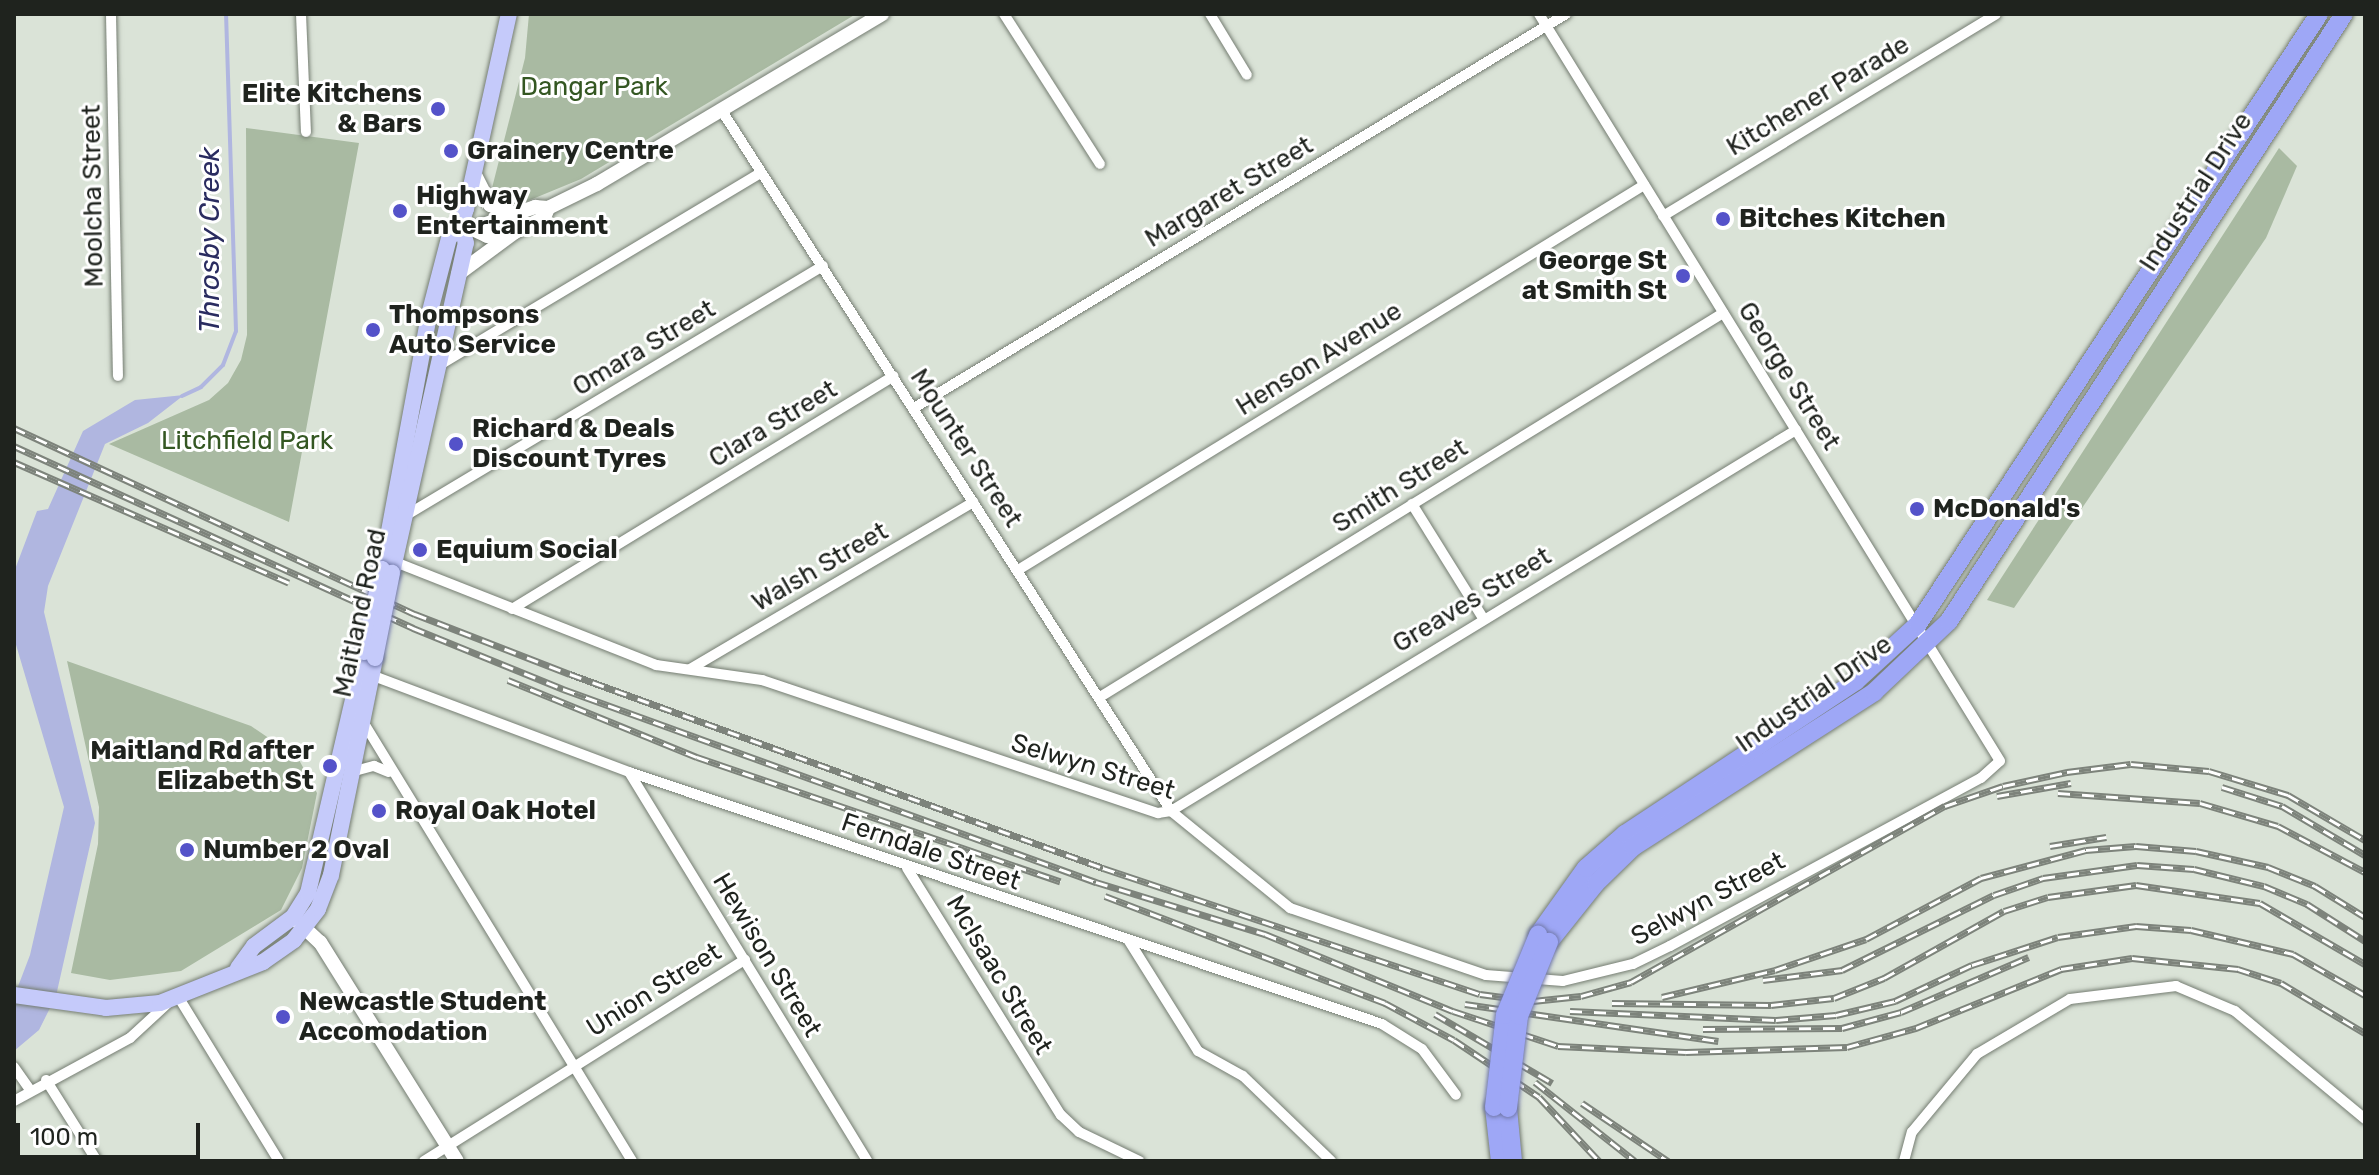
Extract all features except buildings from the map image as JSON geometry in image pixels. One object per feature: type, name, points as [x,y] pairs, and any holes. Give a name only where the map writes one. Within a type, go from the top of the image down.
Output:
[{"type":"highway","name":"Industrial Drive","points":[[1500,1161],[1505,1015],[1544,938],[1586,868],[1625,834],[1856,681],[1918,624],[2319,14]]},
{"type":"highway","name":"Industrial Drive","points":[[1544,938],[1633,847],[1861,701],[1929,643],[1952,616],[2344,14]]},
{"type":"highway","name":"Industrial Drive","points":[[1501,1108],[1513,1161]]},
{"type":"main road","name":"Maitland Road","points":[[300,923],[405,516],[466,243],[474,173],[509,14]]},
{"type":"main road","points":[[468,227],[548,208],[722,111],[882,14]]},
{"type":"main road","points":[[474,173],[490,205],[520,214]]},
{"type":"main road","points":[[458,274],[515,232],[544,218],[548,208]]},
{"type":"main road","name":"Maitland Road","points":[[390,568],[429,315],[449,238],[468,227]]},
{"type":"main road","points":[[468,227],[487,236],[515,232]]},
{"type":"main road","name":"Maitland Road","points":[[14,995],[119,1009],[174,1000],[238,968],[254,946],[300,923],[331,875],[371,675],[369,655]]},
{"type":"main road","points":[[300,923],[320,942],[457,1161]]},
{"type":"street","name":"Moolcha Street","points":[[111,14],[118,376]]},
{"type":"street","points":[[301,14],[306,132]]},
{"type":"street","points":[[1004,14],[1100,164]]},
{"type":"street","points":[[1210,14],[1247,75]]},
{"type":"street","name":"George Street","points":[[1539,14],[2000,761]]},
{"type":"street","name":"Margaret Street","points":[[914,408],[1566,14]]},
{"type":"street","name":"Kitchener Parade","points":[[1663,216],[1996,14]]},
{"type":"street","name":"Mounter Street","points":[[722,111],[1171,811]]},
{"type":"street","points":[[438,366],[761,173]]},
{"type":"street","name":"Henson Avenue","points":[[1018,570],[1644,185]]},
{"type":"street","name":"Omara Street","points":[[405,516],[823,266]]},
{"type":"street","name":"Smith Street","points":[[1100,697],[1723,313]]},
{"type":"street","name":"Clara Street","points":[[512,609],[894,376]]},
{"type":"street","name":"Greaves Street","points":[[1171,811],[1796,430]]},
{"type":"street","name":"Walsh Street","points":[[688,670],[974,502]]},
{"type":"street","points":[[1412,504],[1483,618]]},
{"type":"street","name":"Selwyn Street","points":[[390,568],[512,609],[656,665],[762,680],[1137,810],[1171,811],[1290,908],[1486,975],[1563,981],[1633,964],[1981,778],[2000,761]]},
{"type":"street","name":"Ferndale Street","points":[[371,675],[629,772],[1405,1034],[1433,1060],[1456,1095]]},
{"type":"street","points":[[362,720],[389,772],[632,1161]]},
{"type":"street","points":[[351,772],[374,766],[389,772]]},
{"type":"street","name":"Hewison Street","points":[[629,772],[867,1161]]},
{"type":"street","name":"McIsaac Street","points":[[907,868],[1053,1105],[1079,1132],[1139,1161]]},
{"type":"street","points":[[1129,941],[1198,1051],[1243,1076],[1331,1161]]},
{"type":"street","name":"Union Street","points":[[424,1161],[745,960]]},
{"type":"street","points":[[1904,1161],[1912,1132],[1977,1054],[2070,999],[2176,986],[2235,1011],[2365,1119]]},
{"type":"street","points":[[14,1101],[46,1080],[149,1025],[174,1000],[279,1161]]},
{"type":"street","points":[[14,1067],[30,1090]]},
{"type":"street","points":[[46,1080],[97,1161]]},
{"type":"green space","name":"Dangar Park","points":[[529,14],[856,14],[581,179],[513,207],[495,201],[492,188],[525,58]]},
{"type":"green space","name":"Litchfield Park","points":[[246,128],[359,143],[289,522],[109,444],[209,400],[228,383],[241,360],[247,335]]},
{"type":"green space","points":[[2279,148],[2297,166],[2266,238],[2014,608],[1987,600]]},
{"type":"green space","points":[[67,661],[251,726],[298,758],[317,793],[302,868],[281,910],[181,971],[110,980],[71,973],[98,844],[99,807]]},
{"type":"water","points":[[184,395],[148,423],[105,444],[48,586],[44,612],[95,823],[56,996],[39,1030],[14,1051],[14,997],[30,955],[64,807],[14,638],[14,572],[37,511],[48,509],[83,431],[135,400]]},
{"type":"waterway","name":"Throsby Creek","points":[[182,396],[201,387],[223,365],[236,331],[226,14]]},
{"type":"railway","points":[[14,428],[415,614],[570,674],[1103,868],[1480,994],[1533,1001],[1581,996],[1631,982],[1945,806],[2003,786],[2067,772],[2131,764],[2209,771],[2288,795],[2365,840]]},
{"type":"railway","points":[[14,446],[413,628],[563,689],[1096,882],[1265,934],[1453,1011],[1558,1046],[1686,1052],[1847,1047],[1916,1028],[2061,969],[2132,958],[2238,969],[2281,983],[2365,1033]]},
{"type":"railway","points":[[14,462],[289,583]]},
{"type":"railway","points":[[508,680],[697,757],[1060,881]]},
{"type":"railway","points":[[1997,796],[2071,783]]},
{"type":"railway","points":[[2222,787],[2282,806],[2365,855]]},
{"type":"railway","points":[[2058,793],[2200,803],[2278,826],[2365,872]]},
{"type":"railway","points":[[2050,846],[2106,837]]},
{"type":"railway","points":[[1662,997],[1775,970],[1866,939],[1981,878],[2086,850],[2136,846],[2196,851],[2268,867],[2315,886],[2365,917]]},
{"type":"railway","points":[[1763,980],[1842,970],[1994,895],[2043,878],[2137,865],[2194,869],[2264,886],[2307,904],[2365,941]]},
{"type":"railway","points":[[1612,1003],[1771,1005],[1834,998],[1884,978],[2004,911],[2048,897],[2136,885],[2260,903],[2365,964]]},
{"type":"railway","points":[[1105,896],[1385,1003],[1454,1040],[1539,1097],[1599,1161]]},
{"type":"railway","points":[[1570,1011],[1776,1020],[1836,1015],[1895,1001],[1972,965],[2058,937],[2136,926],[2191,930],[2293,954],[2365,995]]},
{"type":"railway","points":[[1703,1029],[1842,1028],[1901,1012],[2029,957]]},
{"type":"railway","points":[[1465,1004],[1718,1041]]},
{"type":"railway","points":[[1435,1014],[1552,1083]]},
{"type":"railway","points":[[1535,1082],[1635,1161]]},
{"type":"railway","points":[[1582,1103],[1668,1161]]},
{"type":"place","name":"Elite Kitchens & Bars","points":[[438,109]]},
{"type":"place","name":"Grainery Centre","points":[[451,151]]},
{"type":"place","name":"Highway Entertainment","points":[[400,211]]},
{"type":"place","name":"Bitches Kitchen","points":[[1723,219]]},
{"type":"place","name":"George St at Smith St","points":[[1683,276]]},
{"type":"place","name":"Thompsons Auto Service","points":[[373,330]]},
{"type":"place","name":"Richard & Deals Discount Tyres","points":[[456,444]]},
{"type":"place","name":"McDonald's","points":[[1917,509]]},
{"type":"place","name":"Equium Social","points":[[420,550]]},
{"type":"place","name":"Maitland Rd after Elizabeth St","points":[[330,766]]},
{"type":"place","name":"Royal Oak Hotel","points":[[379,811]]},
{"type":"place","name":"Number 2 Oval","points":[[187,850]]},
{"type":"place","name":"Newcastle Student Accomodation","points":[[283,1017]]}]
